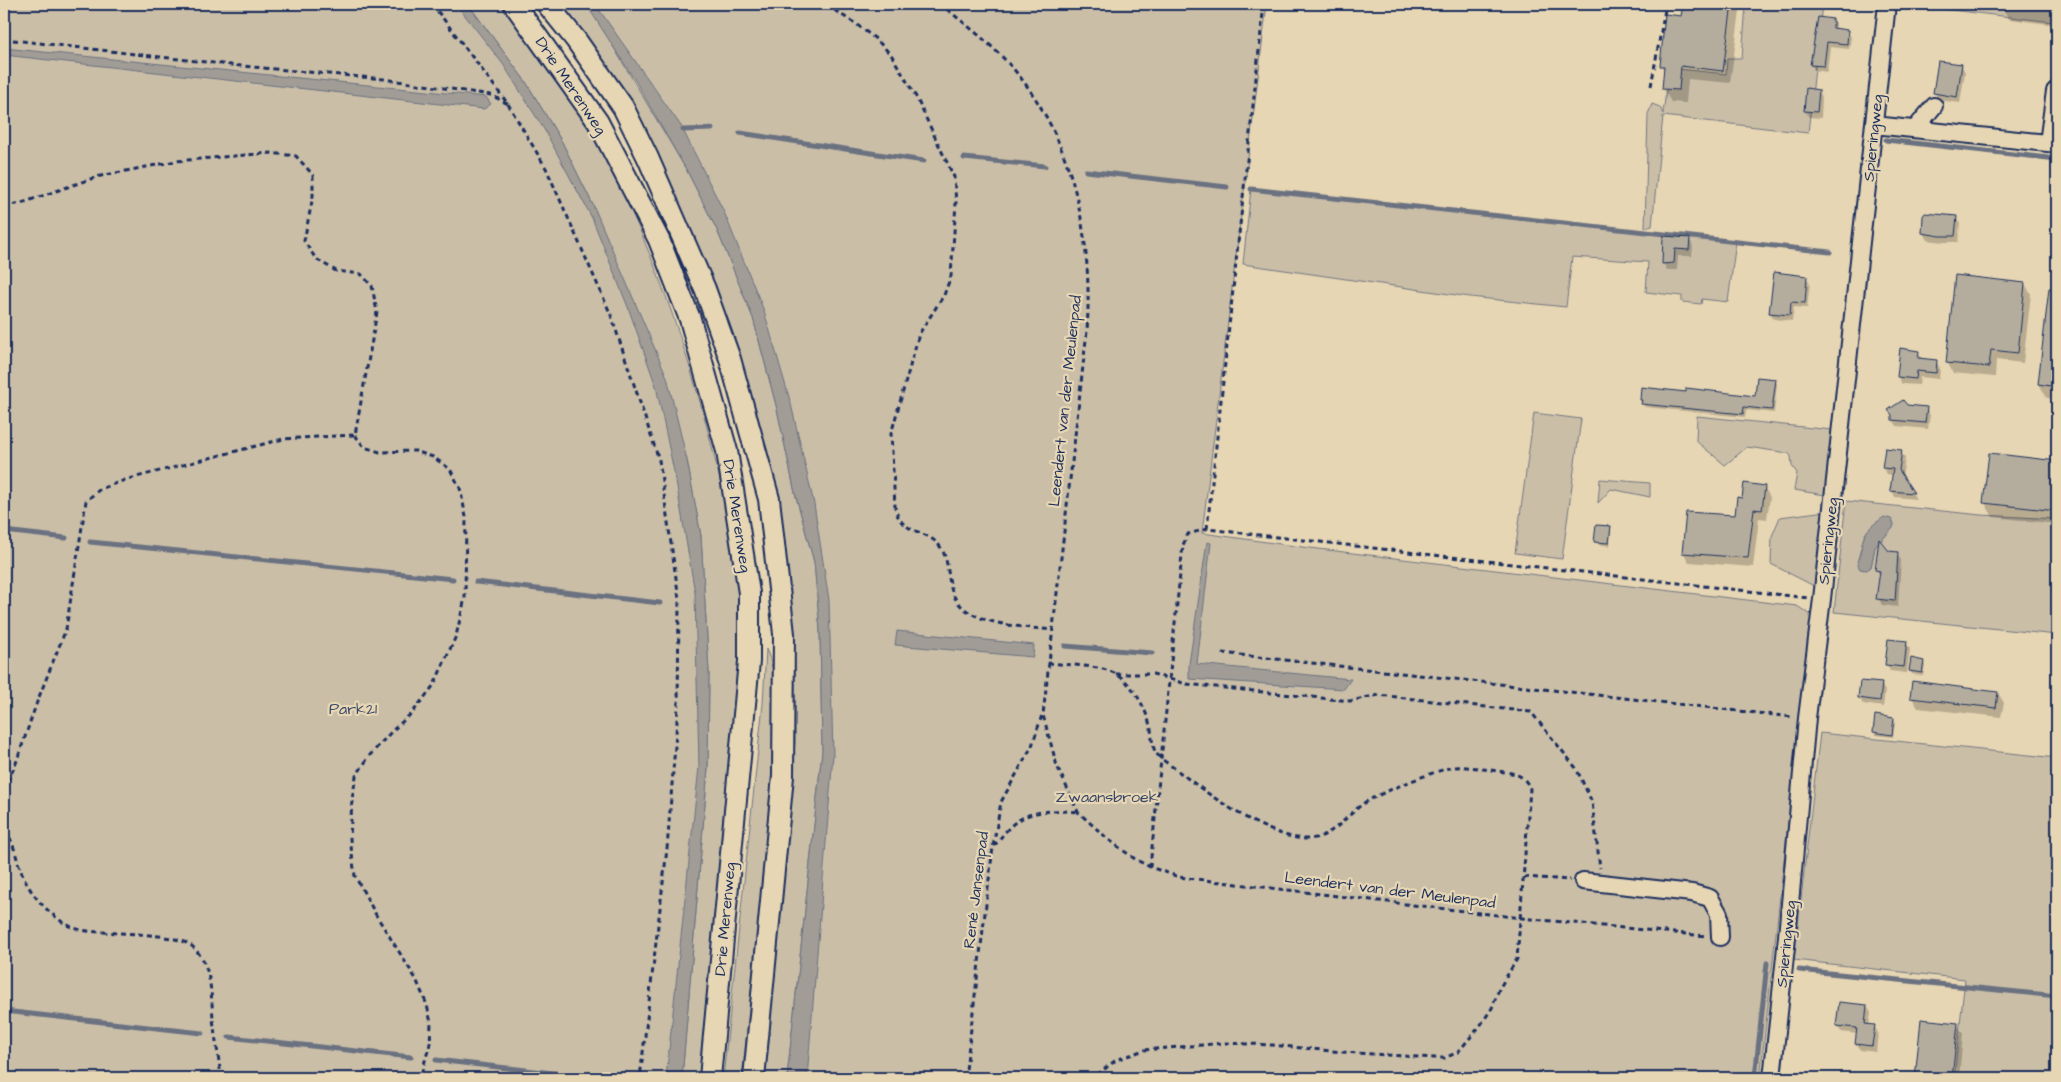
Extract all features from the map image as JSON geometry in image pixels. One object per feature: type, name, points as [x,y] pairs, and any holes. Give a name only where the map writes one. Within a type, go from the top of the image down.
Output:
[{"type":"main road","name":"Drie Merenweg","points":[[514,4],[598,122],[659,240],[690,319],[727,451],[750,593],[750,661],[710,1078]]},
{"type":"main road","name":"Drie Merenweg","points":[[547,4],[576,40],[622,107],[648,158],[705,289],[730,359],[769,499],[784,634],[783,776],[754,1078]]},
{"type":"street","name":"Spieringweg","points":[[1772,1078],[1786,947],[1806,718],[1822,599],[1887,4]]},
{"type":"street","points":[[1874,125],[2052,144],[2055,91]]},
{"type":"street","points":[[1915,129],[1934,106]]},
{"type":"street","points":[[1583,881],[1692,893],[1710,898],[1717,907],[1719,914],[1720,937]]},
{"type":"path","points":[[432,4],[508,104],[546,168],[612,315],[659,460],[679,600],[678,707],[667,849],[640,1078]]},
{"type":"path","points":[[818,4],[846,17],[885,47],[909,84],[954,177],[956,203],[951,276],[944,295],[919,334],[891,434],[897,517],[904,526],[928,536],[941,547],[953,595],[968,611],[988,621],[1000,624],[1051,630]]},
{"type":"path","name":"Leendert van der Meulenpad","points":[[940,4],[999,53],[1029,90],[1056,138],[1072,182],[1082,222],[1087,255],[1089,292],[1087,331],[1051,630],[1043,715],[1057,766],[1078,812],[1109,840],[1134,859],[1179,877],[1522,918],[1720,937]]},
{"type":"path","points":[[1207,529],[1264,4]]},
{"type":"path","points":[[1651,86],[1666,4]]},
{"type":"path","points":[[4,39],[221,64],[384,79],[491,95],[508,104]]},
{"type":"path","points":[[4,206],[22,203],[96,177],[176,160],[270,153],[296,156],[314,175],[313,196],[304,241],[316,259],[336,271],[360,274],[372,286],[377,312],[355,435],[364,447],[380,452],[415,451],[433,457],[450,469],[460,488],[466,517],[465,598],[456,636],[434,686],[413,712],[370,755],[356,776],[352,799],[350,839],[355,876],[376,915],[416,979],[427,1005],[431,1023],[430,1044],[420,1078]]},
{"type":"path","points":[[4,787],[15,766],[37,702],[66,629],[86,501],[100,489],[125,480],[283,439],[355,435]]},
{"type":"path","points":[[1150,867],[1183,544],[1188,534],[1207,529],[1822,599]]},
{"type":"path","points":[[1222,653],[1806,718]]},
{"type":"path","points":[[1048,663],[1107,670],[1116,674],[1125,681],[1140,702],[1148,720],[1156,752],[1162,758],[1202,790],[1248,819],[1281,833],[1306,839],[1318,838],[1377,795],[1446,769],[1464,767],[1514,773],[1525,778],[1530,790],[1522,918],[1517,959],[1499,989],[1489,1012],[1458,1052],[1445,1058],[1226,1043],[1144,1050],[1116,1060],[1093,1078]]},
{"type":"path","points":[[1116,674],[1153,674],[1186,684],[1350,701],[1379,696],[1532,712],[1576,768],[1592,802],[1602,883]]},
{"type":"path","name":"René Jansenpad","points":[[965,1078],[1001,802],[1032,746],[1043,715]]},
{"type":"path","points":[[994,847],[1014,824],[1033,814],[1054,810],[1078,812]]},
{"type":"path","points":[[4,830],[14,846],[20,868],[32,893],[49,912],[66,924],[86,932],[120,933],[179,940],[192,946],[204,962],[211,984],[213,1019],[221,1078]]},
{"type":"path","points":[[1524,877],[1583,881]]},
{"type":"green space","name":"Park21","points":[[4,4],[460,4],[498,50],[581,187],[636,314],[675,443],[702,588],[703,765],[673,1078],[4,1078]]},
{"type":"green space","points":[[468,4],[509,4],[570,98],[612,170],[641,234],[673,316],[700,401],[721,487],[735,565],[741,672],[702,1078],[682,1078],[708,768],[709,672],[701,536],[687,460],[594,207],[562,142],[526,82]]},
{"type":"green space","points":[[557,4],[586,4],[595,16],[687,171],[717,230],[753,318],[777,409],[795,493],[814,562],[820,630],[822,751],[787,1078],[761,1078],[795,742],[795,663],[773,492],[694,241]]},
{"type":"green space","name":"Zwaansbroek","points":[[594,4],[1267,4],[1202,533],[1302,547],[1797,606],[1811,615],[1760,1078],[795,1078],[826,813],[821,578],[756,317],[699,180]]},
{"type":"green space","points":[[1746,4],[1822,4],[1808,133],[1663,116],[1652,226],[1645,228],[1648,114],[1652,104],[1660,107],[1663,114],[1669,68],[1726,74],[1727,58],[1742,58]]},
{"type":"green space","points":[[1900,4],[2055,4],[2053,22]]},
{"type":"green space","points":[[1251,189],[1736,241],[1728,302],[1702,299],[1701,304],[1682,302],[1682,296],[1646,292],[1648,262],[1572,257],[1566,307],[1470,297],[1243,264]]},
{"type":"green space","points":[[1534,413],[1581,419],[1562,559],[1515,553]]},
{"type":"green space","points":[[1697,416],[1832,430],[1825,495],[1794,490],[1797,473],[1792,466],[1791,456],[1788,453],[1747,447],[1725,465],[1696,441]]},
{"type":"green space","points":[[1600,479],[1650,483],[1650,497],[1611,489],[1598,503]]},
{"type":"green space","points":[[1846,501],[1981,515],[2057,519],[2057,635],[1834,612]],"holes":[[[1891,519],[1894,524],[1893,528],[1875,547],[1871,567],[1863,570],[1857,562],[1865,534],[1873,527]]]},
{"type":"green space","points":[[1826,511],[1816,587],[1771,564],[1772,536],[1780,517]]},
{"type":"green space","points":[[766,649],[772,669],[776,694],[773,787],[742,1078],[723,1078],[763,704]]},
{"type":"green space","points":[[1820,733],[2057,758],[2057,1078],[1954,1078],[1965,979],[1794,960]]},
{"type":"shaded area","points":[[456,4],[468,4],[526,82],[562,142],[594,207],[667,377],[687,460],[701,536],[709,672],[708,768],[682,1078],[666,1078],[699,767],[695,593],[676,481],[656,386],[628,307],[592,218],[545,131],[503,64]]},
{"type":"shaded area","points":[[586,4],[595,4],[681,126],[724,212],[764,311],[791,404],[814,504],[829,600],[833,755],[807,1078],[787,1078],[822,751],[820,630],[814,562],[795,493],[777,409],[753,318],[717,230],[687,171],[636,82]]},
{"type":"shaded area","points":[[4,48],[486,97],[491,104],[484,109],[4,55]]},
{"type":"shaded area","points":[[1884,517],[1891,519],[1894,524],[1893,528],[1875,547],[1871,567],[1867,570],[1860,569],[1858,561],[1865,536],[1873,525]]},
{"type":"shaded area","points":[[1207,542],[1211,543],[1197,664],[1351,679],[1344,689],[1189,679],[1189,664]]},
{"type":"shaded area","points":[[897,631],[1034,645],[1033,657],[895,645]]},
{"type":"building","points":[[1683,4],[1732,4],[1723,71],[1681,66],[1679,90],[1662,89],[1664,66],[1660,66],[1665,14],[1681,16]]},
{"type":"building","points":[[1818,17],[1833,19],[1833,28],[1848,30],[1847,44],[1827,42],[1824,66],[1810,65]]},
{"type":"building","points":[[1938,61],[1962,64],[1957,97],[1933,93]]},
{"type":"building","points":[[1806,88],[1819,90],[1817,112],[1804,111]]},
{"type":"building","points":[[1925,213],[1957,216],[1955,236],[1922,233],[1923,216]]},
{"type":"building","points":[[1663,236],[1690,238],[1689,250],[1675,249],[1674,263],[1662,264]]},
{"type":"building","points":[[1774,272],[1807,276],[1805,303],[1791,302],[1790,315],[1769,313]]},
{"type":"building","points":[[1955,275],[2025,283],[2018,353],[1991,350],[1989,367],[1946,363]]},
{"type":"building","points":[[2049,288],[2057,288],[2057,387],[2038,384]]},
{"type":"building","points":[[1900,348],[1919,351],[1918,358],[1937,360],[1936,373],[1917,371],[1916,379],[1897,377]]},
{"type":"building","points":[[1757,377],[1776,379],[1772,410],[1744,407],[1743,414],[1641,404],[1642,400],[1640,400],[1641,387],[1686,392],[1686,388],[1755,396]]},
{"type":"building","points":[[1903,400],[1907,405],[1927,407],[1925,423],[1892,420],[1892,415],[1888,410]]},
{"type":"building","points":[[1885,448],[1902,450],[1899,470],[1914,493],[1890,491],[1893,469],[1882,468]]},
{"type":"building","points":[[1989,453],[2057,461],[2057,511],[1983,503]]},
{"type":"building","points":[[1744,483],[1765,486],[1762,510],[1754,509],[1748,558],[1682,553],[1686,512],[1735,515],[1737,497],[1742,498]]},
{"type":"building","points":[[1596,525],[1611,526],[1609,543],[1594,542]]},
{"type":"building","points":[[1879,539],[1889,551],[1898,552],[1895,601],[1876,599],[1880,571],[1875,570]]},
{"type":"building","points":[[1888,639],[1907,641],[1904,667],[1885,665]]},
{"type":"building","points":[[1911,658],[1924,661],[1922,673],[1909,671]]},
{"type":"building","points":[[1860,681],[1882,683],[1880,701],[1858,698]]},
{"type":"building","points":[[1912,681],[1998,692],[1996,708],[1910,698]]},
{"type":"building","points":[[1875,715],[1894,718],[1892,735],[1873,732]]},
{"type":"building","points":[[1839,1002],[1867,1005],[1865,1024],[1875,1025],[1872,1046],[1855,1044],[1857,1028],[1836,1026]]},
{"type":"building","points":[[1921,1019],[1958,1023],[1952,1078],[1915,1078]]},
{"type":"waterway","points":[[683,130],[712,129]]},
{"type":"waterway","points":[[740,133],[924,161]]},
{"type":"waterway","points":[[1886,140],[2057,159]]},
{"type":"waterway","points":[[964,158],[1045,166]]},
{"type":"waterway","points":[[1086,171],[1227,187]]},
{"type":"waterway","points":[[1251,189],[1830,252]]},
{"type":"waterway","points":[[4,531],[66,538]]},
{"type":"waterway","points":[[90,542],[453,579]]},
{"type":"waterway","points":[[476,582],[660,603]]},
{"type":"waterway","points":[[1065,646],[1152,653]]},
{"type":"waterway","points":[[1755,1078],[1767,963]]},
{"type":"waterway","points":[[1799,970],[2057,996]]},
{"type":"waterway","points":[[4,1011],[202,1033]]},
{"type":"waterway","points":[[229,1037],[411,1057]]},
{"type":"waterway","points":[[436,1060],[597,1078]]}]
